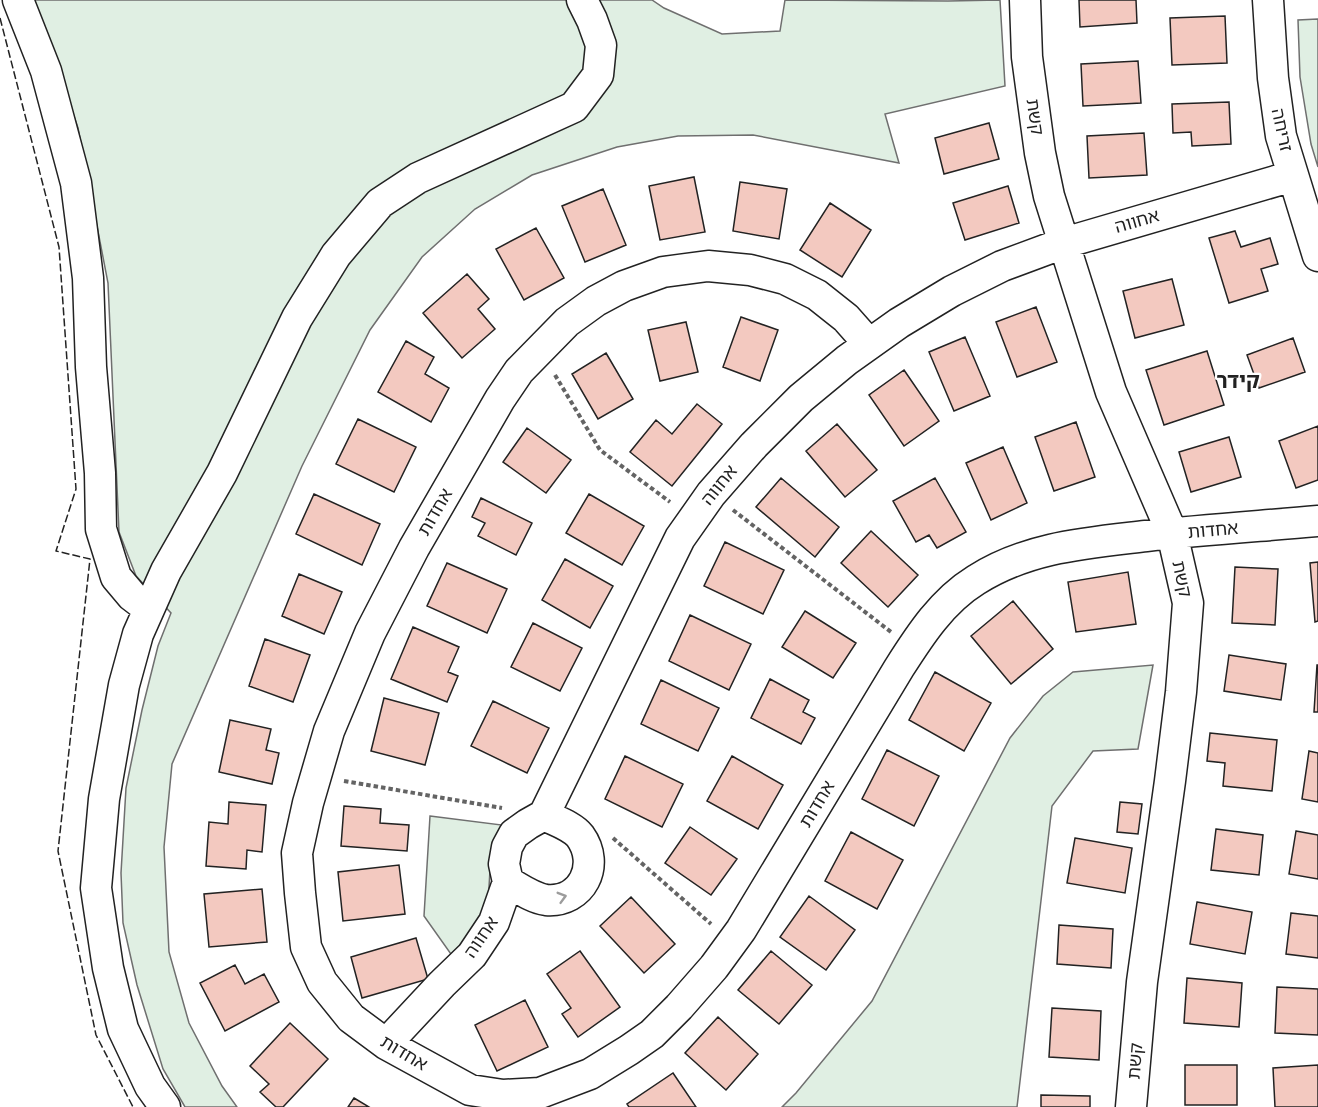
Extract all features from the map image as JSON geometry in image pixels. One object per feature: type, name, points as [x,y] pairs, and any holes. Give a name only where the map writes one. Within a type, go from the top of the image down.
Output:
[{"type":"street","points":[[18,0],[46,71],[76,183],[88,278],[91,367],[100,473],[101,529],[116,577],[132,596],[149,609]]},
{"type":"street","points":[[165,1107],[150,1086],[123,1029],[108,968],[96,888],[104,799],[124,686],[138,633],[166,571],[222,473],[297,318],[336,255],[380,203],[418,178],[574,107],[598,75],[601,45],[582,0]]},
{"type":"street","name":"קשת","points":[[1025,0],[1027,57],[1040,153],[1049,196],[1111,392],[1172,533],[1188,603],[1181,692],[1142,982],[1131,1107]]},
{"type":"street","name":"זריחה","points":[[1268,0],[1273,78],[1281,136],[1318,256]]},
{"type":"street","name":"אחווה","points":[[386,1044],[441,984],[472,955],[494,922],[508,882],[504,864],[507,847],[514,834],[544,815],[680,538],[711,494],[754,445],[801,398],[898,322],[1002,266],[1064,243],[1293,176]]},
{"type":"street","name":"אחדות","points":[[869,344],[846,318],[817,295],[786,279],[750,270],[708,266],[663,272],[624,286],[596,301],[567,322],[519,371],[500,399],[414,548],[370,633],[329,731],[308,803],[297,853],[306,947],[322,982],[351,1018],[386,1044],[470,1090],[503,1095],[540,1093],[590,1074],[652,1034],[714,967],[741,930],[923,630],[947,603],[975,580],[1030,555],[1072,544],[1318,521]]},
{"type":"street","points":[[508,882],[543,900],[556,900],[572,894],[582,885],[588,874],[590,860],[586,847],[578,834],[544,815]]},
{"type":"path","points":[[540,349],[600,450],[693,519]]},
{"type":"path","points":[[711,494],[912,648]]},
{"type":"path","points":[[315,777],[544,815]]},
{"type":"path","points":[[609,834],[732,942]]},
{"type":"green space","points":[[34,0],[652,0],[664,8],[722,34],[780,31],[785,0],[1000,0],[1005,86],[885,114],[899,163],[753,135],[678,136],[617,147],[532,175],[475,209],[422,257],[370,330],[302,466],[172,764],[164,847],[169,952],[189,1023],[222,1086],[237,1107],[185,1107],[163,1069],[137,985],[123,923],[121,873],[126,788],[158,646],[171,613],[136,576],[119,532],[108,283],[78,128]]},
{"type":"green space","points":[[1318,19],[1318,167],[1311,144],[1300,77],[1298,20]]},
{"type":"green space","points":[[1153,665],[1138,749],[1093,751],[1052,806],[1017,1107],[782,1107],[872,1001],[1010,738],[1043,696],[1073,672]]},
{"type":"green space","points":[[430,816],[502,825],[491,853],[488,904],[453,957],[424,916]]},
{"type":"building","points":[[1079,0],[1136,0],[1137,23],[1080,27]]},
{"type":"building","points":[[1225,16],[1227,63],[1172,65],[1170,18]]},
{"type":"building","points":[[1138,61],[1141,103],[1083,106],[1081,64]]},
{"type":"building","points":[[1229,102],[1231,144],[1192,146],[1191,132],[1173,133],[1172,104]]},
{"type":"building","points":[[989,123],[999,159],[944,174],[935,138]]},
{"type":"building","points":[[1144,133],[1147,175],[1089,178],[1087,136]]},
{"type":"building","points":[[694,177],[705,232],[660,240],[649,186]]},
{"type":"building","points":[[740,182],[787,189],[779,239],[733,231]]},
{"type":"building","points":[[1008,186],[1019,223],[965,240],[953,203]]},
{"type":"building","points":[[603,189],[626,245],[585,262],[562,206]]},
{"type":"building","points":[[830,203],[871,230],[842,277],[800,250]]},
{"type":"building","points":[[536,228],[564,278],[524,300],[496,249]]},
{"type":"building","points":[[1235,231],[1241,247],[1270,238],[1278,264],[1261,269],[1268,291],[1229,303],[1209,238]]},
{"type":"building","points":[[467,274],[489,299],[478,309],[495,329],[462,358],[423,313]]},
{"type":"building","points":[[1172,279],[1184,325],[1135,338],[1123,291]]},
{"type":"building","points":[[1036,307],[1057,362],[1017,377],[996,322]]},
{"type":"building","points":[[741,317],[778,330],[760,381],[723,367]]},
{"type":"building","points":[[686,322],[698,372],[660,381],[648,330]]},
{"type":"building","points":[[965,337],[990,396],[954,411],[929,352]]},
{"type":"building","points":[[1293,338],[1305,372],[1259,388],[1247,355]]},
{"type":"building","points":[[406,341],[434,357],[425,374],[449,388],[431,422],[378,392]]},
{"type":"building","points":[[1207,351],[1224,405],[1164,425],[1146,370]]},
{"type":"building","points":[[606,353],[633,399],[598,419],[572,374]]},
{"type":"building","points":[[904,370],[939,421],[904,446],[869,395]]},
{"type":"building","points":[[697,404],[722,424],[672,486],[630,452],[656,420],[672,434]]},
{"type":"building","points":[[358,419],[416,447],[394,492],[336,464]]},
{"type":"building","points":[[1076,422],[1095,477],[1054,491],[1035,437]]},
{"type":"building","points":[[837,424],[877,470],[845,497],[806,451]]},
{"type":"building","points":[[1318,426],[1318,480],[1296,488],[1279,441]]},
{"type":"building","points":[[527,428],[571,460],[546,493],[503,462]]},
{"type":"building","points":[[1229,437],[1241,477],[1191,492],[1179,452]]},
{"type":"building","points":[[1003,447],[1027,503],[991,520],[966,463]]},
{"type":"building","points":[[781,478],[839,527],[815,557],[756,507]]},
{"type":"building","points":[[935,478],[966,532],[937,548],[929,535],[916,542],[893,501]]},
{"type":"building","points":[[314,494],[380,524],[362,565],[296,534]]},
{"type":"building","points":[[589,494],[644,526],[622,565],[566,533]]},
{"type":"building","points":[[481,498],[532,523],[516,555],[478,536],[485,523],[472,517]]},
{"type":"building","points":[[871,531],[918,575],[888,607],[841,563]]},
{"type":"building","points":[[725,542],[784,570],[763,614],[704,586]]},
{"type":"building","points":[[565,559],[613,586],[590,628],[542,600]]},
{"type":"building","points":[[1318,562],[1318,621],[1315,622],[1310,563]]},
{"type":"building","points":[[447,563],[507,589],[487,633],[427,606]]},
{"type":"building","points":[[1235,567],[1278,569],[1275,625],[1232,623]]},
{"type":"building","points":[[1128,572],[1136,624],[1076,632],[1068,582]]},
{"type":"building","points":[[299,574],[342,592],[324,634],[282,616]]},
{"type":"building","points":[[1013,601],[1053,649],[1011,684],[971,636]]},
{"type":"building","points":[[805,611],[856,643],[833,678],[782,647]]},
{"type":"building","points":[[690,615],[751,644],[729,690],[669,661]]},
{"type":"building","points":[[533,623],[582,648],[560,691],[511,667]]},
{"type":"building","points":[[413,627],[459,647],[448,672],[458,676],[447,702],[391,679]]},
{"type":"building","points":[[265,639],[310,655],[293,702],[249,686]]},
{"type":"building","points":[[1229,655],[1286,664],[1281,700],[1224,691]]},
{"type":"building","points":[[1317,665],[1318,712],[1314,712]]},
{"type":"building","points":[[935,672],[991,703],[964,751],[909,720]]},
{"type":"building","points":[[770,679],[809,700],[803,712],[815,718],[801,744],[751,718]]},
{"type":"building","points":[[661,680],[719,708],[698,751],[641,724]]},
{"type":"building","points":[[384,698],[439,713],[425,765],[371,751]]},
{"type":"building","points":[[493,701],[549,728],[527,773],[471,746]]},
{"type":"building","points":[[230,720],[271,729],[266,750],[279,753],[272,784],[219,772]]},
{"type":"building","points":[[1210,733],[1277,740],[1272,791],[1223,786],[1225,763],[1207,761]]},
{"type":"building","points":[[887,750],[939,776],[914,826],[862,799]]},
{"type":"building","points":[[1309,751],[1318,753],[1318,802],[1302,799]]},
{"type":"building","points":[[625,756],[683,784],[662,827],[605,799]]},
{"type":"building","points":[[732,756],[783,785],[758,829],[707,801]]},
{"type":"building","points":[[229,802],[266,805],[262,852],[247,850],[246,869],[206,866],[209,822],[228,824]]},
{"type":"building","points":[[1120,802],[1142,804],[1138,834],[1117,832]]},
{"type":"building","points":[[344,806],[381,809],[380,823],[409,825],[407,851],[341,846]]},
{"type":"building","points":[[690,827],[737,859],[711,895],[665,863]]},
{"type":"building","points":[[1216,829],[1263,835],[1259,875],[1211,870]]},
{"type":"building","points":[[1296,831],[1318,835],[1318,879],[1289,874]]},
{"type":"building","points":[[851,832],[903,860],[877,909],[825,881]]},
{"type":"building","points":[[1075,838],[1132,848],[1125,893],[1067,883]]},
{"type":"building","points":[[399,865],[405,914],[343,921],[338,872]]},
{"type":"building","points":[[262,889],[267,942],[209,947],[204,894]]},
{"type":"building","points":[[809,896],[855,930],[826,970],[780,937]]},
{"type":"building","points":[[631,897],[675,944],[644,973],[600,926]]},
{"type":"building","points":[[1197,902],[1252,912],[1245,954],[1190,944]]},
{"type":"building","points":[[1291,913],[1318,916],[1318,958],[1286,954]]},
{"type":"building","points":[[1059,925],[1113,929],[1111,968],[1057,964]]},
{"type":"building","points":[[416,938],[428,979],[362,998],[351,957]]},
{"type":"building","points":[[580,951],[620,1007],[578,1037],[562,1014],[571,1008],[547,974]]},
{"type":"building","points":[[771,951],[812,985],[779,1024],[738,990]]},
{"type":"building","points":[[235,965],[245,984],[264,974],[279,1002],[225,1031],[200,983]]},
{"type":"building","points":[[1187,978],[1242,983],[1239,1027],[1184,1023]]},
{"type":"building","points":[[1277,987],[1318,989],[1318,1035],[1275,1033]]},
{"type":"building","points":[[525,1000],[548,1047],[497,1071],[475,1025]]},
{"type":"building","points":[[1052,1008],[1101,1011],[1099,1060],[1049,1057]]},
{"type":"building","points":[[718,1017],[758,1054],[726,1090],[685,1053]]},
{"type":"building","points":[[290,1023],[328,1059],[283,1107],[276,1107],[260,1092],[269,1084],[250,1066]]},
{"type":"building","points":[[1185,1065],[1237,1065],[1237,1105],[1185,1105]]},
{"type":"building","points":[[1318,1065],[1318,1107],[1275,1107],[1273,1068]]},
{"type":"building","points":[[673,1073],[696,1107],[629,1107],[627,1104]]},
{"type":"building","points":[[1041,1095],[1090,1096],[1090,1107],[1041,1107]]},
{"type":"building","points":[[354,1098],[369,1107],[348,1107]]},
{"type":"fence","points":[[0,18],[59,247],[76,489],[56,551],[90,559],[58,851],[96,1035],[133,1107]]},
{"type":"district","name":"קידר","points":[[1238,381]]}]
